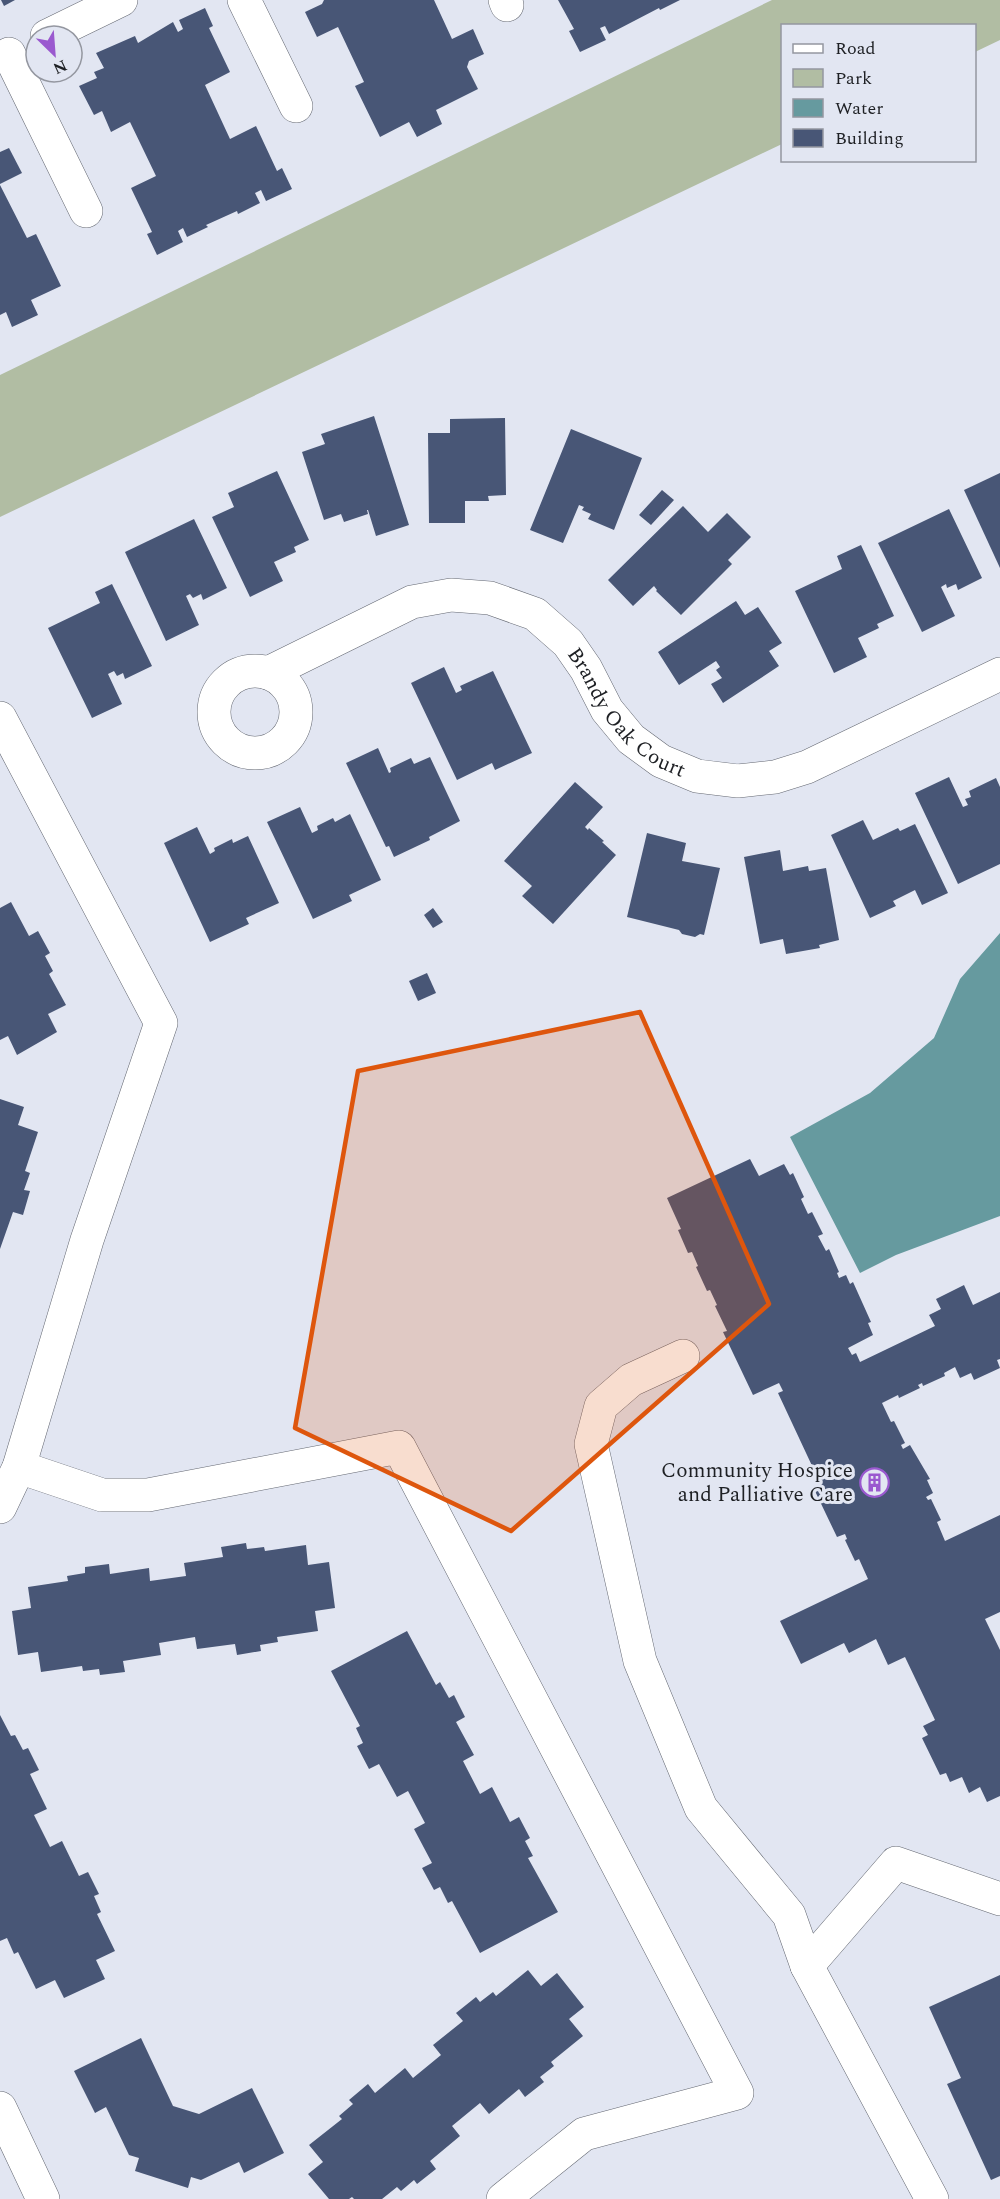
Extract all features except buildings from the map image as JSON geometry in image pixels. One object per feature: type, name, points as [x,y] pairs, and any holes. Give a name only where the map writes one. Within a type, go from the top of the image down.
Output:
[{"type":"street","points":[[72,24],[121,0]]},
{"type":"street","points":[[244,0],[296,106]]},
{"type":"street","points":[[15,52],[86,211]]},
{"type":"street","name":"Brandy Oak Court","points":[[268,673],[412,602],[451,595],[490,598],[535,614],[568,643],[586,669],[607,710],[631,739],[661,761],[697,776],[738,781],[775,777],[807,767],[1000,674]]},
{"type":"street","points":[[0,718],[161,1023],[87,1240],[19,1467],[0,1507]]},
{"type":"street","points":[[683,1356],[631,1380],[601,1406],[591,1444],[640,1661],[701,1808],[789,1916],[807,1966],[932,2199]]},
{"type":"street","points":[[19,1467],[102,1495],[148,1495],[399,1447],[737,2094],[584,2134],[503,2199]]},
{"type":"street","points":[[807,1966],[896,1863],[1000,1899]]},
{"type":"street","points":[[0,2108],[43,2199]]},
{"type":"highlighted area","points":[[640,1012],[769,1304],[511,1531],[295,1428],[358,1071]]},
{"type":"green space","points":[[772,0],[1000,0],[1000,40],[976,52],[976,24],[781,24],[781,144],[0,517],[0,375]]},
{"type":"water","points":[[1000,933],[1000,1216],[896,1255],[860,1273],[790,1137],[870,1093],[934,1038],[960,979]]},
{"type":"place","name":"Community Hospice and Palliative Care","points":[[874,1482]]}]
